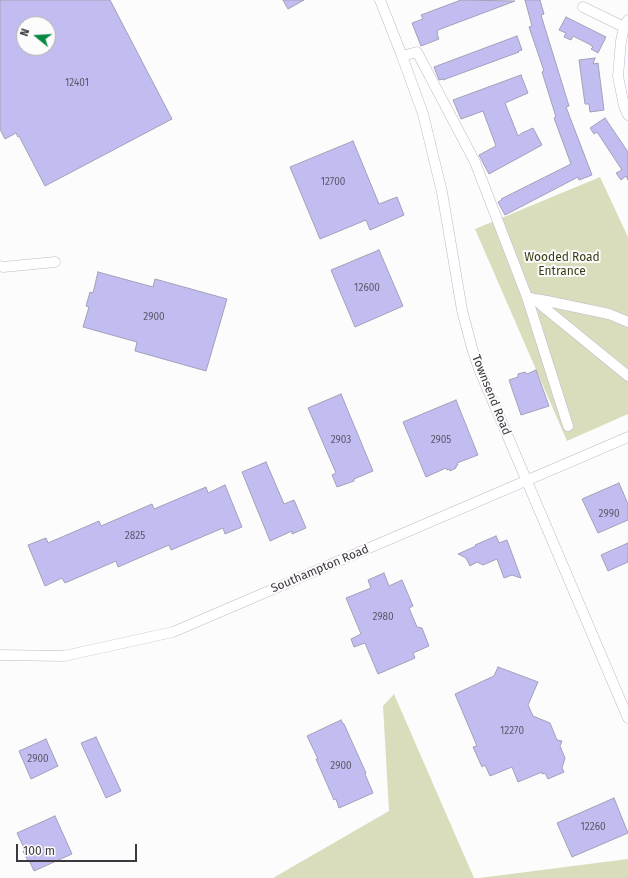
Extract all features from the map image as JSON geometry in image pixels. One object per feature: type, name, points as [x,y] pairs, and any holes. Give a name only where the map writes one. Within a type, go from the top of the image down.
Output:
[{"type":"street","name":"Townsend Road","points":[[380,0],[423,114],[442,192],[461,302],[472,348],[479,369],[628,718]]},
{"type":"street","points":[[583,7],[626,24],[622,41],[618,76],[624,106],[628,115]]},
{"type":"street","points":[[402,56],[417,52],[475,162],[531,298],[568,426]]},
{"type":"street","points":[[0,266],[4,267],[55,262]]},
{"type":"street","points":[[531,298],[609,314],[628,322]]},
{"type":"street","points":[[531,298],[628,376]]},
{"type":"street","name":"Southampton Road","points":[[0,655],[64,656],[173,632],[628,437]]},
{"type":"green space","name":"Wooded Road Entrance","points":[[600,177],[628,237],[628,414],[567,441],[475,229]]},
{"type":"green space","points":[[394,694],[474,878],[273,878],[389,811],[383,706]]},
{"type":"green space","points":[[628,859],[628,878],[479,878]]},
{"type":"building","points":[[0,0],[110,0],[172,119],[45,186],[19,136],[18,137],[16,133],[5,139],[0,129]]},
{"type":"building","points":[[283,0],[304,0],[288,9]]},
{"type":"building","points":[[461,0],[515,1],[438,30],[437,34],[439,39],[421,46],[412,23],[423,19],[421,15]]},
{"type":"building","points":[[525,0],[540,0],[544,14],[541,15],[569,106],[566,107],[592,175],[579,180],[578,177],[505,215],[498,202],[502,200],[501,199],[571,164],[554,118],[556,117],[542,72],[544,71],[529,27],[532,26]]},
{"type":"building","points":[[566,17],[606,37],[598,53],[591,49],[593,47],[589,44],[573,36],[571,40],[564,37],[566,33],[559,30]]},
{"type":"building","points":[[517,36],[522,50],[518,51],[519,52],[443,80],[439,80],[434,67]]},
{"type":"building","points":[[595,58],[593,64],[598,63],[604,110],[590,112],[589,104],[585,104],[579,60]]},
{"type":"building","points":[[521,75],[528,93],[505,103],[518,136],[533,128],[542,145],[489,174],[479,155],[496,146],[483,111],[461,119],[453,100]]},
{"type":"building","points":[[605,118],[628,152],[628,180],[626,176],[621,180],[616,173],[622,170],[597,132],[594,134],[590,128]]},
{"type":"building","points":[[353,141],[379,204],[397,197],[404,215],[370,230],[366,220],[320,239],[290,167]]},
{"type":"building","points":[[379,250],[403,306],[355,327],[331,270]]},
{"type":"building","points":[[98,272],[153,287],[155,279],[227,299],[206,371],[135,351],[137,342],[83,327],[89,307],[86,306],[90,292],[93,293]]},
{"type":"building","points":[[536,370],[549,406],[521,415],[509,380],[518,377],[518,374],[525,372],[527,374]]},
{"type":"building","points":[[341,394],[373,471],[354,479],[354,481],[337,487],[332,475],[336,473],[308,408]]},
{"type":"building","points":[[456,400],[478,455],[457,463],[458,465],[456,468],[450,471],[446,468],[426,477],[403,422]]},
{"type":"building","points":[[266,462],[284,504],[294,500],[306,528],[292,534],[292,531],[270,541],[242,472]]},
{"type":"building","points":[[619,483],[628,504],[628,520],[598,533],[582,499]]},
{"type":"building","points":[[225,485],[242,527],[225,534],[223,528],[171,550],[169,545],[118,567],[116,561],[65,583],[62,578],[45,586],[28,545],[46,538],[48,543],[99,521],[101,526],[152,504],[154,509],[206,487],[208,493]]},
{"type":"building","points":[[496,536],[499,543],[507,540],[521,578],[512,575],[504,578],[497,559],[483,565],[477,562],[470,566],[466,558],[458,554]]},
{"type":"building","points":[[628,543],[628,562],[608,571],[601,555]]},
{"type":"building","points":[[384,573],[389,586],[402,580],[413,606],[409,608],[417,627],[422,628],[429,646],[413,653],[415,658],[378,674],[365,643],[354,647],[351,639],[361,634],[346,598],[371,588],[368,580]]},
{"type":"building","points":[[498,667],[538,682],[528,705],[533,716],[550,723],[557,740],[562,741],[560,746],[565,758],[562,768],[564,772],[548,779],[545,773],[542,774],[542,772],[518,782],[512,767],[490,776],[485,765],[482,767],[473,747],[477,746],[455,694],[494,676]]},
{"type":"building","points":[[341,720],[366,773],[365,774],[373,793],[339,808],[336,799],[334,800],[307,736]]},
{"type":"building","points":[[96,737],[121,791],[106,798],[81,743]]},
{"type":"building","points":[[46,739],[58,766],[31,779],[19,751]]},
{"type":"building","points":[[614,798],[628,833],[572,857],[557,823]]},
{"type":"building","points":[[55,816],[72,854],[34,871],[23,851],[25,850],[17,833]]}]
